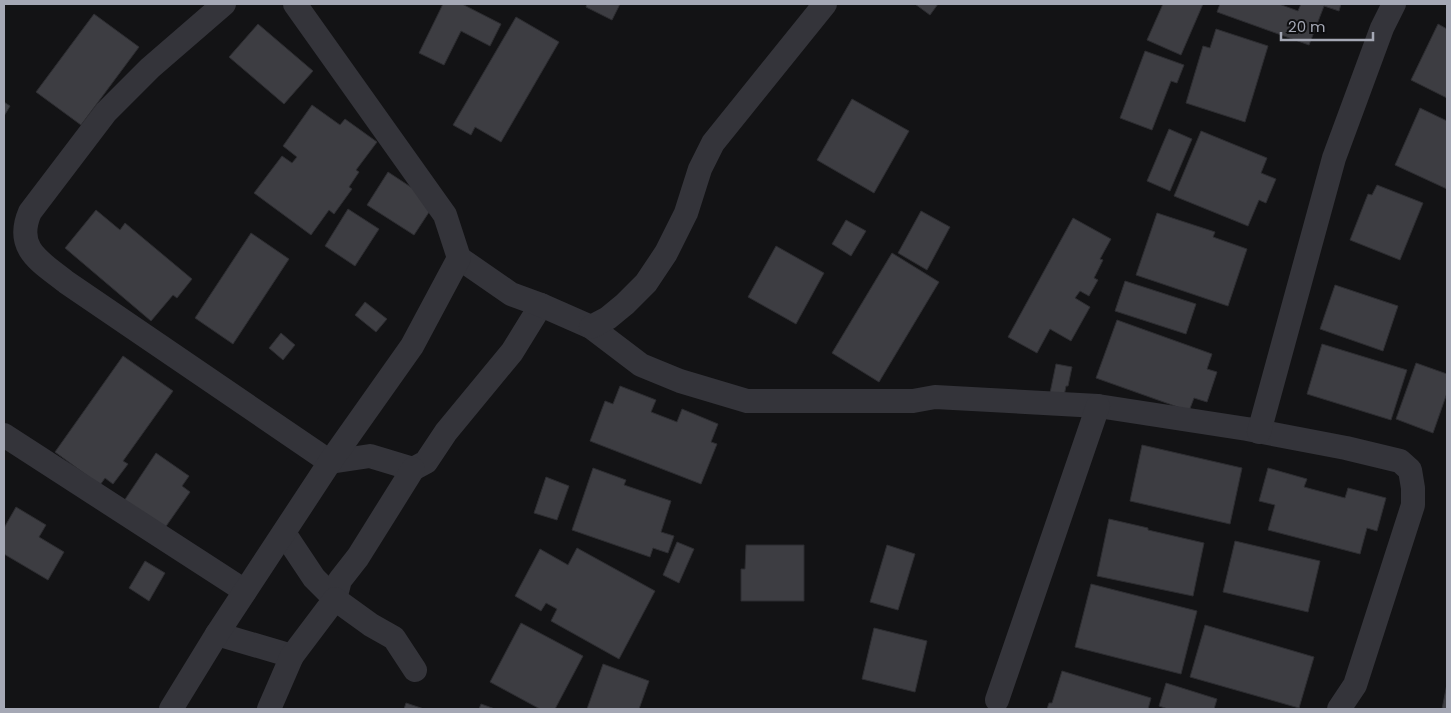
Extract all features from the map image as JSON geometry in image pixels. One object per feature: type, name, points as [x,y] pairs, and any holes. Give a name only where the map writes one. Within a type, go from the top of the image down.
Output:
[{"type":"street","points":[[224,4],[150,68],[106,112],[30,212],[24,232],[26,242],[32,255],[66,282],[330,462],[370,456],[413,469]]},
{"type":"street","points":[[295,4],[445,215],[458,258],[511,294],[591,327],[641,364],[680,381],[747,401],[913,401],[935,397],[1098,406],[1260,432],[1346,448],[1400,461],[1410,470],[1414,488],[1413,505],[1355,685],[1339,709]]},
{"type":"street","points":[[591,327],[608,318],[646,283],[666,253],[686,213],[700,169],[713,143],[825,4]]},
{"type":"street","points":[[1260,432],[1334,158],[1382,28],[1394,4]]},
{"type":"street","points":[[171,709],[217,634],[330,462],[412,346],[458,258]]},
{"type":"street","points":[[269,709],[292,656],[336,599],[340,580],[358,557],[413,469],[426,462],[446,432],[512,352],[541,305]]},
{"type":"street","points":[[997,700],[1098,406]]},
{"type":"street","points":[[4,435],[246,592]]},
{"type":"street","points":[[284,532],[314,578],[336,599],[371,625],[394,638],[415,670]]},
{"type":"street","points":[[217,634],[292,656]]},
{"type":"building","points":[[443,4],[462,4],[501,24],[490,46],[461,31],[444,65],[419,53]]},
{"type":"building","points":[[587,4],[620,4],[612,20],[586,7]]},
{"type":"building","points":[[915,4],[938,4],[930,15]]},
{"type":"building","points":[[1163,4],[1203,4],[1181,55],[1147,40]]},
{"type":"building","points":[[1220,4],[1279,4],[1298,11],[1301,4],[1341,4],[1339,11],[1324,6],[1309,45],[1217,12]]},
{"type":"building","points":[[94,14],[139,47],[81,125],[36,92]]},
{"type":"building","points":[[516,17],[559,42],[501,142],[475,127],[471,135],[453,125]]},
{"type":"building","points":[[258,24],[313,71],[284,104],[229,57]]},
{"type":"building","points":[[1438,24],[1447,29],[1447,98],[1411,80]]},
{"type":"building","points":[[1216,29],[1268,46],[1245,122],[1186,103],[1203,46],[1210,48]]},
{"type":"building","points":[[1145,51],[1184,65],[1177,83],[1171,81],[1152,130],[1120,118]]},
{"type":"building","points":[[852,99],[909,131],[874,193],[817,160]]},
{"type":"building","points":[[4,102],[10,106],[4,116]]},
{"type":"building","points":[[312,105],[340,125],[345,119],[377,142],[356,170],[359,172],[349,187],[352,189],[334,214],[329,210],[311,235],[254,193],[282,156],[292,163],[297,157],[283,146]]},
{"type":"building","points":[[1420,108],[1447,121],[1447,189],[1395,165]]},
{"type":"building","points":[[1169,129],[1192,139],[1170,191],[1147,181]]},
{"type":"building","points":[[1201,131],[1267,158],[1261,173],[1276,179],[1266,203],[1259,200],[1248,226],[1174,196]]},
{"type":"building","points":[[388,172],[435,203],[414,235],[367,205]]},
{"type":"building","points":[[1377,185],[1423,203],[1400,260],[1350,240],[1368,194],[1372,195]]},
{"type":"building","points":[[348,209],[379,229],[355,266],[325,246]]},
{"type":"building","points":[[96,210],[120,230],[125,223],[192,279],[177,298],[173,295],[151,321],[65,248]]},
{"type":"building","points":[[921,211],[950,227],[927,270],[898,253]]},
{"type":"building","points":[[1157,213],[1215,232],[1213,237],[1247,249],[1228,306],[1136,275]]},
{"type":"building","points":[[1073,218],[1111,239],[1100,259],[1103,260],[1094,278],[1098,280],[1089,296],[1080,291],[1075,298],[1090,307],[1071,341],[1050,329],[1037,353],[1008,337]]},
{"type":"building","points":[[846,220],[866,231],[851,256],[832,244]]},
{"type":"building","points":[[251,233],[289,259],[233,344],[195,318]]},
{"type":"building","points":[[776,246],[824,273],[796,324],[748,297]]},
{"type":"building","points":[[892,253],[939,282],[879,382],[832,353]]},
{"type":"building","points":[[1125,281],[1196,304],[1186,334],[1115,311]]},
{"type":"building","points":[[1335,285],[1398,306],[1383,351],[1320,329]]},
{"type":"building","points":[[365,302],[387,319],[376,332],[355,315]]},
{"type":"building","points":[[1117,320],[1212,354],[1207,369],[1217,372],[1207,402],[1194,398],[1189,411],[1096,378]]},
{"type":"building","points":[[281,333],[295,345],[283,360],[269,348]]},
{"type":"building","points":[[1322,344],[1407,370],[1391,420],[1307,394]]},
{"type":"building","points":[[123,356],[173,391],[123,461],[128,464],[113,484],[105,478],[100,485],[55,452]]},
{"type":"building","points":[[1416,363],[1447,374],[1447,393],[1433,433],[1396,419]]},
{"type":"building","points":[[1056,364],[1072,367],[1064,396],[1050,393]]},
{"type":"building","points":[[620,386],[656,400],[651,412],[677,422],[682,409],[718,424],[711,442],[717,444],[701,484],[590,441],[605,401],[613,404]]},
{"type":"building","points":[[1142,445],[1242,468],[1230,524],[1130,501]]},
{"type":"building","points":[[156,453],[189,476],[182,486],[190,492],[162,532],[122,504]]},
{"type":"building","points":[[593,468],[626,480],[624,485],[671,501],[661,532],[674,536],[668,553],[653,548],[650,557],[572,530]]},
{"type":"building","points":[[1268,468],[1307,479],[1304,487],[1345,498],[1348,488],[1386,498],[1377,531],[1367,528],[1360,554],[1268,530],[1275,505],[1259,501]]},
{"type":"building","points":[[546,477],[569,486],[557,520],[534,513]]},
{"type":"building","points":[[16,507],[46,525],[39,537],[64,552],[48,580],[4,554],[4,528]]},
{"type":"building","points":[[1109,519],[1204,543],[1193,596],[1097,576]]},
{"type":"building","points":[[1235,541],[1320,561],[1308,612],[1223,592]]},
{"type":"building","points":[[677,542],[694,549],[679,583],[663,575]]},
{"type":"building","points":[[746,545],[804,545],[804,601],[741,601],[741,569],[745,569]]},
{"type":"building","points":[[887,545],[915,554],[898,610],[870,602]]},
{"type":"building","points":[[577,548],[655,591],[619,659],[551,621],[557,609],[546,603],[541,611],[515,596],[540,549],[568,565]]},
{"type":"building","points":[[145,561],[165,573],[149,601],[129,588]]},
{"type":"building","points":[[1091,584],[1197,611],[1181,674],[1075,647]]},
{"type":"building","points":[[521,623],[583,656],[555,709],[540,709],[490,682]]},
{"type":"building","points":[[1205,625],[1314,657],[1299,708],[1190,677]]},
{"type":"building","points":[[874,628],[927,641],[915,692],[862,679]]},
{"type":"building","points":[[603,664],[649,681],[639,709],[587,709]]},
{"type":"building","points":[[1062,671],[1151,698],[1148,709],[1047,709],[1049,703],[1052,703]]},
{"type":"building","points":[[1166,683],[1217,699],[1214,709],[1168,709],[1159,706]]},
{"type":"building","points":[[1447,684],[1447,709],[1442,709]]},
{"type":"building","points":[[406,703],[424,709],[404,709]]},
{"type":"building","points":[[481,704],[495,709],[479,709]]}]
